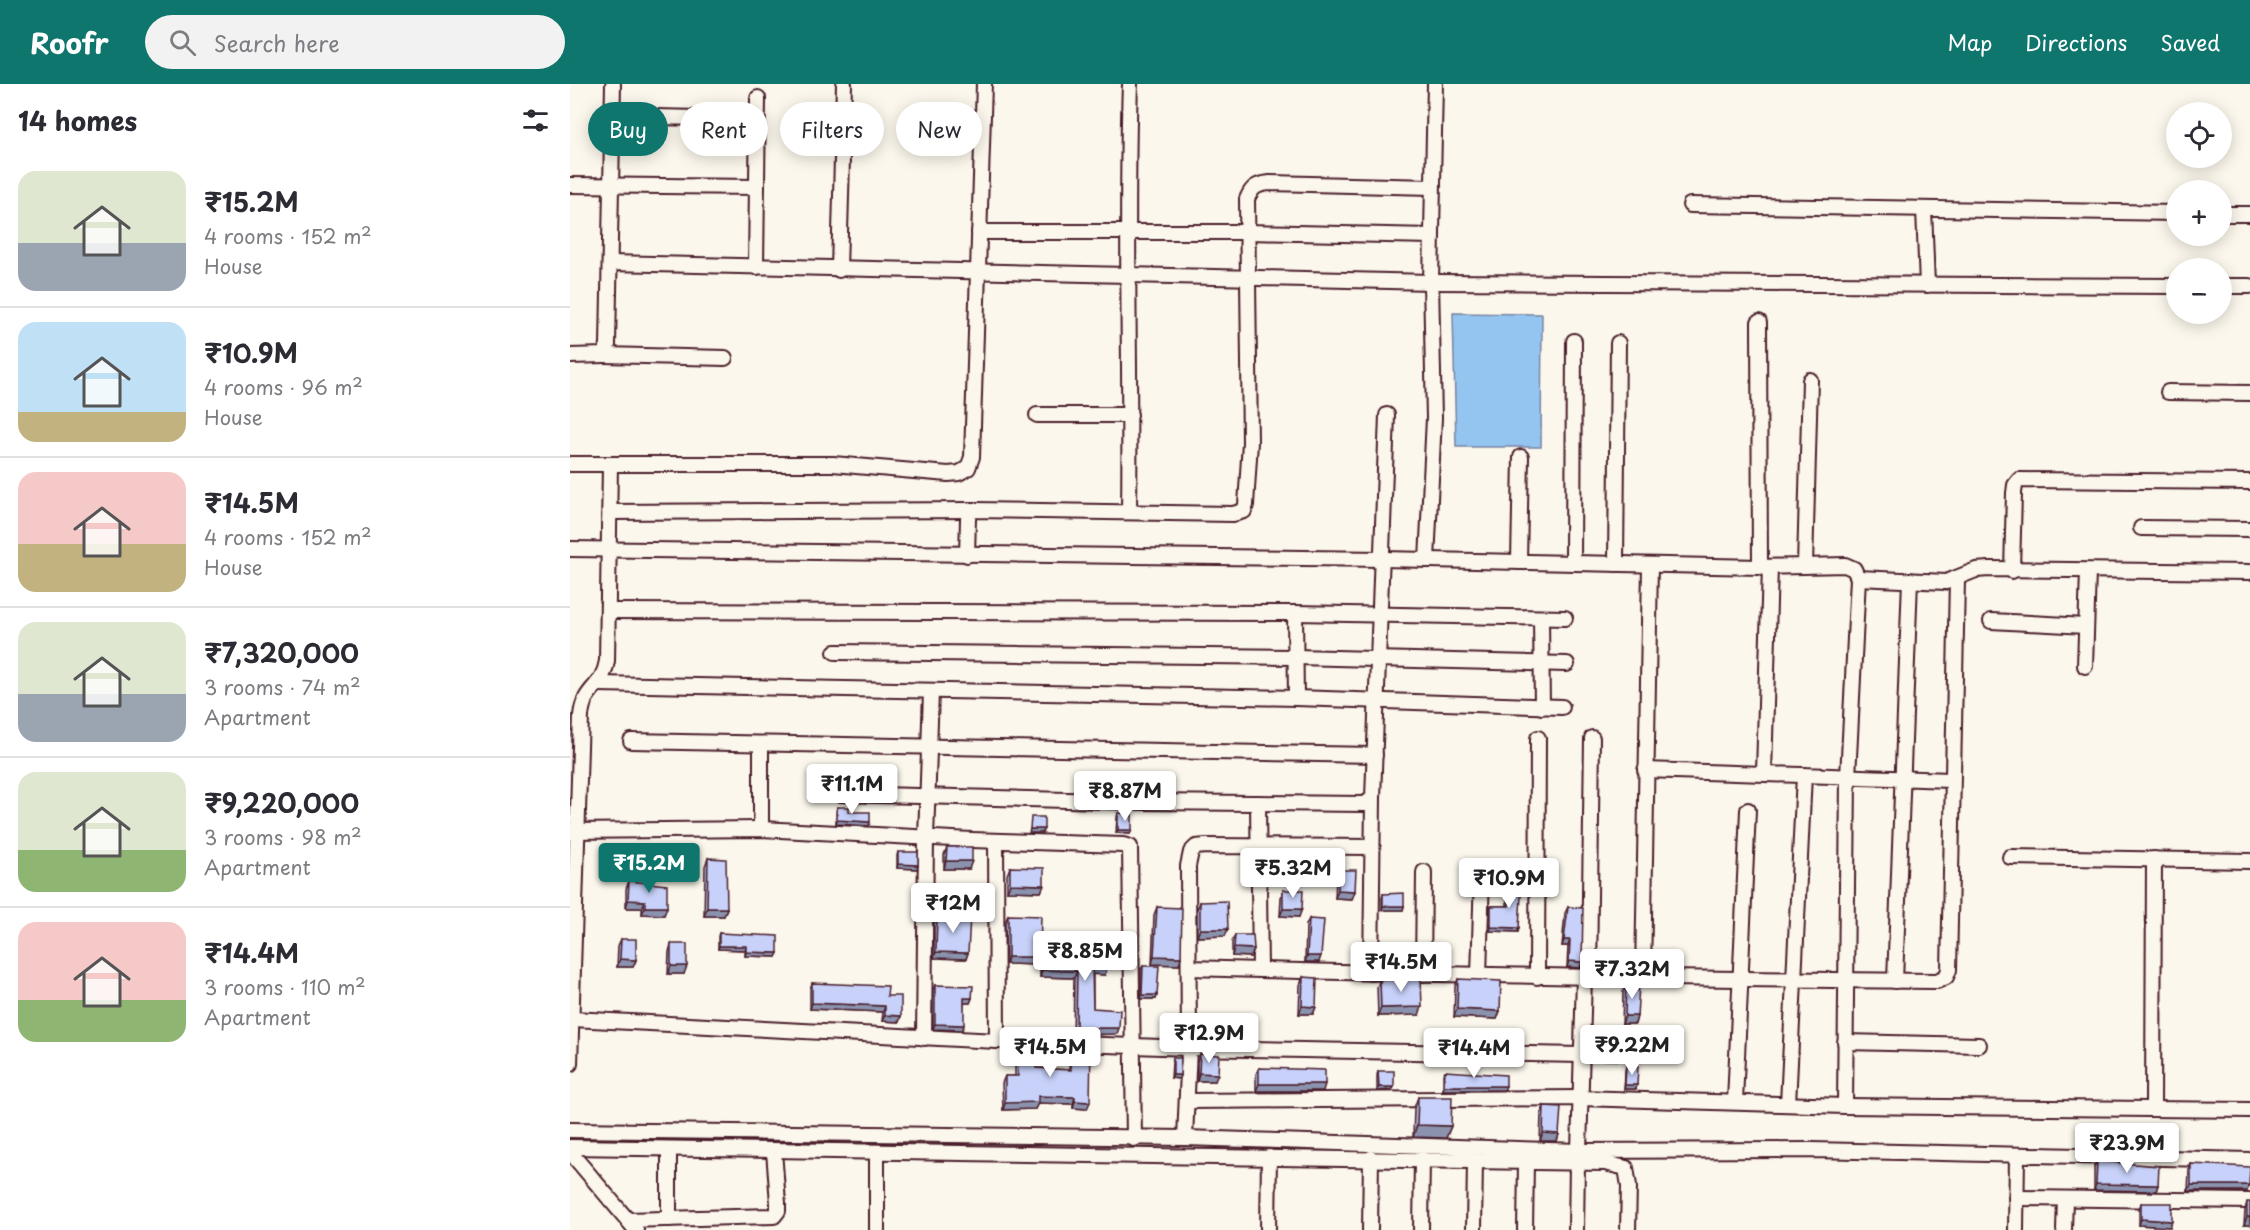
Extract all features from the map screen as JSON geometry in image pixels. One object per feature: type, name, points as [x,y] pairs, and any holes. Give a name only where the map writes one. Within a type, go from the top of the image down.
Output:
[{"type":"street","points":[[612,102],[613,84]]},
{"type":"street","points":[[839,270],[844,84]]},
{"type":"street","points":[[570,464],[832,464],[959,473],[968,468],[972,457],[984,84]]},
{"type":"street","points":[[1129,511],[1127,231],[1130,84]]},
{"type":"street","points":[[1427,560],[1434,429],[1431,282],[1435,84]]},
{"type":"street","points":[[756,267],[758,98]]},
{"type":"street","points":[[604,355],[608,345],[611,156]]},
{"type":"street","points":[[609,512],[974,510],[1233,514],[1244,511],[1250,442],[1247,199],[1251,189],[1259,184],[1432,187]]},
{"type":"street","points":[[570,185],[757,187]]},
{"type":"street","points":[[1690,205],[2166,213]]},
{"type":"street","points":[[1924,209],[1927,285]]},
{"type":"street","points":[[2232,214],[2250,214]]},
{"type":"street","points":[[979,232],[1248,232],[1432,236]]},
{"type":"street","points":[[610,263],[978,274],[1431,282],[2166,286]]},
{"type":"street","points":[[2232,286],[2250,286]]},
{"type":"street","points":[[1759,322],[1765,567],[1764,774]]},
{"type":"street","points":[[1573,563],[1574,341]]},
{"type":"street","points":[[1616,564],[1618,343]]},
{"type":"street","points":[[570,356],[725,358]]},
{"type":"street","points":[[1804,566],[1810,380]]},
{"type":"street","points":[[2168,392],[2250,393]]},
{"type":"street","points":[[1036,415],[1130,415]]},
{"type":"street","points":[[1371,973],[1373,798],[1387,415]]},
{"type":"street","points":[[1519,562],[1521,457]]},
{"type":"street","points":[[570,1064],[575,716],[582,699],[604,677],[608,662],[610,465]]},
{"type":"street","points":[[2012,571],[2014,493],[2015,485],[2019,480],[2250,482]]},
{"type":"street","points":[[967,555],[968,519],[969,514],[974,510]]},
{"type":"street","points":[[2140,528],[2250,530]]},
{"type":"street","points":[[570,549],[1383,559],[1765,567],[1845,565],[1854,569],[1858,578],[1848,777],[1845,1106]]},
{"type":"street","points":[[1642,976],[1650,565]]},
{"type":"street","points":[[1858,578],[1946,582],[1957,580],[1976,570],[2250,572]]},
{"type":"street","points":[[2085,666],[2088,571]]},
{"type":"street","points":[[1895,981],[1910,580]]},
{"type":"street","points":[[1189,968],[1537,977],[1642,976],[1937,981],[1946,977],[1949,970],[1951,780],[1957,580]]},
{"type":"street","points":[[609,611],[1295,613],[1565,618]]},
{"type":"street","points":[[1295,613],[1296,698]]},
{"type":"street","points":[[1541,618],[1542,707]]},
{"type":"street","points":[[1991,621],[2086,626]]},
{"type":"street","points":[[835,652],[1296,657],[1567,664]]},
{"type":"street","points":[[599,684],[1296,698],[1562,707]]},
{"type":"street","points":[[924,1038],[926,838],[931,692]]},
{"type":"street","points":[[1537,977],[1538,738]]},
{"type":"street","points":[[1576,1230],[1592,738]]},
{"type":"street","points":[[631,741],[1375,755]]},
{"type":"street","points":[[761,745],[761,829]]},
{"type":"street","points":[[1646,770],[1951,780]]},
{"type":"street","points":[[1788,1104],[1804,775]]},
{"type":"street","points":[[840,794],[1354,804],[1365,804],[1373,798]]},
{"type":"street","points":[[1258,803],[1260,970]]},
{"type":"street","points":[[1735,1102],[1748,810]]},
{"type":"street","points":[[573,831],[761,829],[996,842],[1123,844],[1130,847],[1134,1139]]},
{"type":"street","points":[[996,842],[997,1041]]},
{"type":"street","points":[[1185,1138],[1189,1048],[1188,866],[1191,852],[1196,847],[1206,846],[1372,847]]},
{"type":"street","points":[[2010,857],[2250,861]]},
{"type":"street","points":[[2153,1109],[2154,859]]},
{"type":"street","points":[[1423,974],[1424,872]]},
{"type":"street","points":[[1479,976],[1482,873]]},
{"type":"street","points":[[572,1019],[924,1038],[1131,1044],[1189,1048],[1581,1055]]},
{"type":"street","points":[[1845,1042],[1979,1045]]},
{"type":"street","points":[[1187,1101],[1579,1098],[1845,1106],[2250,1110]]},
{"type":"street","points":[[570,1130],[1185,1138],[1578,1157],[1617,1164],[1626,1168],[1628,1230]]},
{"type":"street","points":[[774,1151],[778,1203],[778,1211],[774,1216],[669,1220],[632,1225],[576,1159],[570,1147],[1526,1162],[1578,1157],[1812,1150],[2250,1160]]},
{"type":"street","points":[[669,1149],[669,1220]]},
{"type":"street","points":[[877,1152],[877,1230]]},
{"type":"street","points":[[2016,1230],[2017,1155]]},
{"type":"street","points":[[1268,1230],[1269,1157]]},
{"type":"street","points":[[1370,1230],[1371,1158]]},
{"type":"street","points":[[1421,1230],[1422,1160]]},
{"type":"street","points":[[1474,1230],[1475,1161]]},
{"type":"street","points":[[1525,1230],[1526,1162]]},
{"type":"street","points":[[2016,1198],[2250,1201]]},
{"type":"street","points":[[2064,1230],[2065,1199]]},
{"type":"water","points":[[1453,313],[1542,314],[1541,447],[1456,447]]},
{"type":"building","points":[[837,807],[849,807],[849,812],[870,812],[870,822],[837,820]]},
{"type":"building","points":[[1118,813],[1132,814],[1132,830],[1118,830]]},
{"type":"building","points":[[1031,817],[1044,817],[1044,829],[1030,829]]},
{"type":"building","points":[[947,847],[972,847],[972,861],[946,861]]},
{"type":"building","points":[[898,852],[918,852],[918,865],[898,864]]},
{"type":"building","points":[[708,858],[726,859],[727,908],[707,908]]},
{"type":"building","points":[[1010,867],[1044,868],[1044,885],[1010,884]]},
{"type":"building","points":[[1339,870],[1356,870],[1355,891],[1338,890]]},
{"type":"building","points":[[1509,880],[1522,880],[1519,928],[1491,927],[1491,906],[1509,906]]},
{"type":"building","points":[[629,881],[667,885],[667,907],[645,907],[645,901],[628,900]]},
{"type":"building","points":[[1283,890],[1303,890],[1302,909],[1283,909]]},
{"type":"building","points":[[1404,893],[1404,906],[1383,906],[1383,894]]},
{"type":"building","points":[[1227,901],[1228,929],[1200,929],[1200,902]]},
{"type":"building","points":[[1157,907],[1182,908],[1181,957],[1154,956]]},
{"type":"building","points":[[1568,907],[1583,908],[1582,962],[1569,961],[1570,940],[1564,940]]},
{"type":"building","points":[[937,915],[970,916],[968,953],[936,952]]},
{"type":"building","points":[[1008,915],[1041,916],[1040,957],[1008,957]]},
{"type":"building","points":[[1309,919],[1324,920],[1321,956],[1307,956]]},
{"type":"building","points":[[719,933],[778,936],[778,953],[746,952],[746,946],[719,946]]},
{"type":"building","points":[[1235,935],[1253,935],[1254,949],[1234,948]]},
{"type":"building","points":[[621,939],[636,939],[636,960],[620,959]]},
{"type":"building","points":[[1073,941],[1108,942],[1107,968],[1092,967],[1093,1008],[1120,1010],[1119,1028],[1076,1028],[1077,971],[1042,970],[1043,954],[1073,954]]},
{"type":"building","points":[[671,944],[687,944],[687,966],[671,966]]},
{"type":"building","points":[[1143,966],[1159,966],[1157,995],[1142,995]]},
{"type":"building","points":[[1303,977],[1317,978],[1316,1007],[1302,1006]]},
{"type":"building","points":[[1421,979],[1422,1007],[1381,1008],[1380,980]]},
{"type":"building","points":[[1458,979],[1501,981],[1500,1011],[1457,1009]]},
{"type":"building","points":[[812,983],[888,986],[887,996],[901,996],[901,1016],[885,1015],[885,1006],[812,1003]]},
{"type":"building","points":[[935,985],[973,986],[972,998],[964,998],[964,1025],[935,1024]]},
{"type":"building","points":[[1626,985],[1639,985],[1637,1016],[1625,1016]]},
{"type":"building","points":[[1256,1027],[1256,1036],[1235,1036],[1235,1028]]},
{"type":"building","points":[[1595,1038],[1625,1039],[1625,1053],[1595,1051]]},
{"type":"building","points":[[1076,1046],[1091,1046],[1090,1102],[1075,1101],[1075,1097],[1038,1096],[1038,1102],[1005,1103],[1005,1076],[1018,1076],[1017,1047],[1035,1047],[1036,1068],[1071,1070],[1072,1049],[1076,1049]]},
{"type":"building","points":[[1200,1054],[1219,1055],[1218,1074],[1199,1073]]},
{"type":"building","points":[[1173,1058],[1181,1058],[1180,1075],[1173,1075]]},
{"type":"building","points":[[1626,1066],[1638,1066],[1637,1085],[1625,1085]]},
{"type":"building","points":[[1259,1068],[1325,1070],[1325,1084],[1259,1084]]},
{"type":"building","points":[[1378,1071],[1394,1071],[1394,1087],[1379,1087]]},
{"type":"building","points":[[1445,1071],[1506,1075],[1506,1086],[1444,1086]]},
{"type":"building","points":[[1418,1097],[1452,1097],[1451,1126],[1417,1125]]},
{"type":"building","points":[[1544,1106],[1561,1107],[1559,1134],[1543,1133]]},
{"type":"building","points":[[2097,1161],[2159,1166],[2158,1185],[2096,1184]]},
{"type":"building","points":[[2191,1164],[2250,1167],[2249,1185],[2191,1185]]},
{"type":"building","points":[[2247,1202],[2250,1202],[2250,1217],[2247,1217]]},
{"type":"building","points":[[2141,1203],[2172,1203],[2172,1221],[2141,1219]]}]
